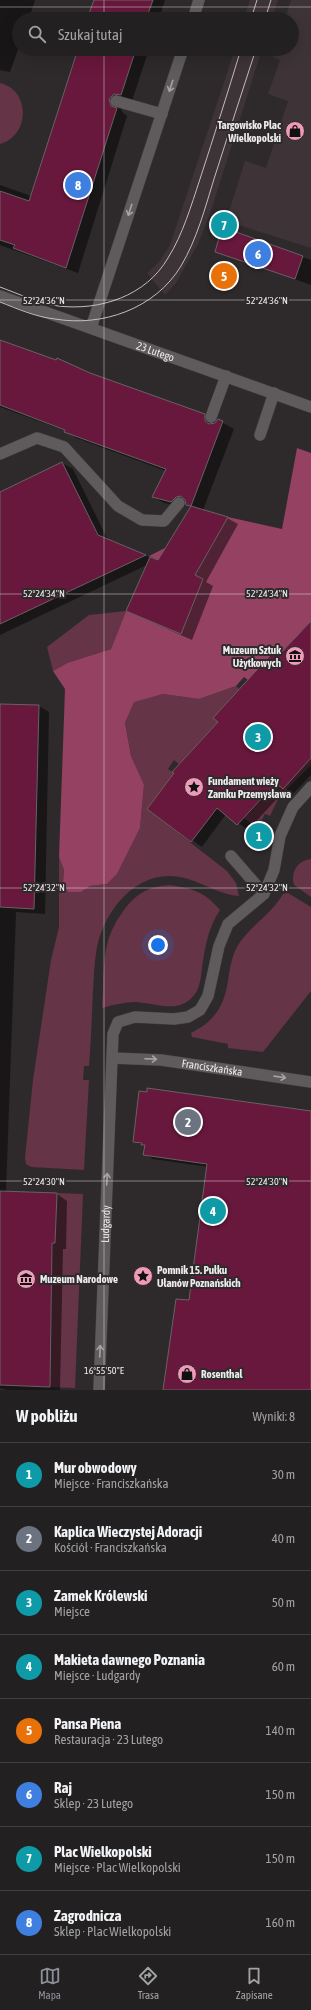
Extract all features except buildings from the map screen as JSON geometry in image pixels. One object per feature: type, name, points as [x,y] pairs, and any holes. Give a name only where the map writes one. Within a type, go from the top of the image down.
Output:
[{"type":"street","points":[[195,12],[199,0]]},
{"type":"street","points":[[91,328],[181,56]]},
{"type":"street","points":[[116,101],[162,114]]},
{"type":"street","name":"23 Lutego","points":[[0,296],[311,407]]},
{"type":"street","points":[[212,417],[226,376]]},
{"type":"street","points":[[260,435],[274,393]]},
{"type":"street","points":[[0,454],[37,438],[64,447],[118,506],[142,520],[164,521],[179,503]]},
{"type":"street","points":[[231,856],[264,894],[274,870],[280,836],[293,807],[311,787]]},
{"type":"street","name":"Ludgardy","points":[[99,1390],[113,1034],[118,1022],[135,1017],[174,1019],[188,1017],[200,1010],[208,996],[219,946],[228,924],[264,894]]},
{"type":"street","name":"Franciszkańska","points":[[112,1058],[161,1060],[311,1082]]},
{"type":"shaded area","points":[[250,0],[278,0],[274,12],[246,12]]},
{"type":"shaded area","name":"Targowisko Plac Wielkopolski","points":[[291,0],[311,0],[311,248],[226,221],[245,161],[266,168],[288,101],[268,94],[280,60],[273,56],[299,56],[299,12],[287,12]]},
{"type":"shaded area","points":[[233,56],[260,56],[211,211],[198,244],[176,283],[165,295],[147,273],[159,262],[170,245]]},
{"type":"shaded area","points":[[0,83],[10,87],[17,94],[22,103],[23,113],[17,132],[10,139],[0,144]]},
{"type":"shaded area","points":[[297,448],[311,453],[311,621],[280,654],[275,650],[269,657],[274,661],[253,684],[244,677],[236,686],[199,699],[163,694],[134,702],[125,723],[131,756],[144,785],[140,828],[117,874],[107,884],[90,886],[81,892],[68,892],[63,883],[64,870],[59,857],[65,689],[53,671],[67,663],[111,649],[126,611],[181,634],[203,579],[149,556],[165,548],[199,568],[228,517],[282,529]]},
{"type":"shaded area","points":[[126,611],[111,649],[67,663],[53,671],[47,647],[89,615]]},
{"type":"shaded area","points":[[236,686],[244,694],[214,718],[218,722],[179,764],[174,760],[168,769],[174,773],[147,809],[227,871],[236,883],[239,896],[230,895],[187,879],[169,876],[155,878],[142,883],[130,891],[120,901],[104,926],[99,939],[95,958],[89,1066],[84,1066],[83,1080],[89,1080],[84,1170],[31,1167],[26,1164],[25,1158],[33,1080],[51,960],[59,927],[59,857],[64,870],[63,883],[81,892],[90,886],[107,884],[117,874],[140,828],[144,786],[131,756],[125,723],[134,701],[163,694],[199,699]]},
{"type":"shaded area","points":[[311,749],[311,765],[279,797],[270,816],[265,814],[257,829],[244,818]]},
{"type":"shaded area","points":[[311,859],[311,897],[294,885],[293,876],[294,871],[299,864]]},
{"type":"shaded area","points":[[169,885],[191,889],[198,892],[209,899],[220,910],[208,938],[197,991],[189,1000],[175,1006],[135,1002],[102,1008],[106,949],[110,934],[117,920],[127,906],[139,895],[145,891],[160,886]]},
{"type":"shaded area","points":[[288,893],[311,907],[311,991],[263,1052],[228,1048],[228,1044],[192,1037],[191,1033],[208,1022],[219,1010],[225,994],[233,958],[240,942],[279,901],[283,894]]},
{"type":"shaded area","points":[[57,1193],[83,1194],[75,1388],[50,1387],[52,1243],[55,1243]]},
{"type":"tram line","points":[[253,12],[257,0]]},
{"type":"tram line","points":[[267,12],[271,0]]},
{"type":"tram line","points":[[0,287],[51,305],[74,307],[90,306],[105,303],[135,291],[159,271],[173,249],[186,220],[239,56]]},
{"type":"tram line","points":[[0,302],[48,318],[73,321],[109,317],[126,312],[157,294],[170,281],[181,266],[196,234],[254,56]]},
{"type":"place","name":"Targowisko Plac Wielkopolski","points":[[295,131]]},
{"type":"place","name":"Zagrodnicza","points":[[78,185]]},
{"type":"place","name":"Plac Wielkopolski","points":[[224,225]]},
{"type":"place","name":"Raj","points":[[258,254]]},
{"type":"place","name":"Pansa Piena","points":[[224,276]]},
{"type":"place","name":"Muzeum Sztuk Użytkowych","points":[[295,656]]},
{"type":"place","name":"Zamek Królewski","points":[[258,737]]},
{"type":"place","name":"Fundament wieży Zamku Przemysława","points":[[194,787]]},
{"type":"place","name":"Mur obwodowy","points":[[259,836]]},
{"type":"place","name":"Kaplica Wieczystej Adoracji","points":[[188,1122]]},
{"type":"place","name":"Makieta dawnego Poznania","points":[[213,1211]]},
{"type":"place","name":"Pomnik 15. Pułku Ułanów Poznańskich","points":[[143,1276]]},
{"type":"place","name":"Muzeum Narodowe","points":[[26,1279]]},
{"type":"place","name":"Rosenthal","points":[[187,1374]]}]
